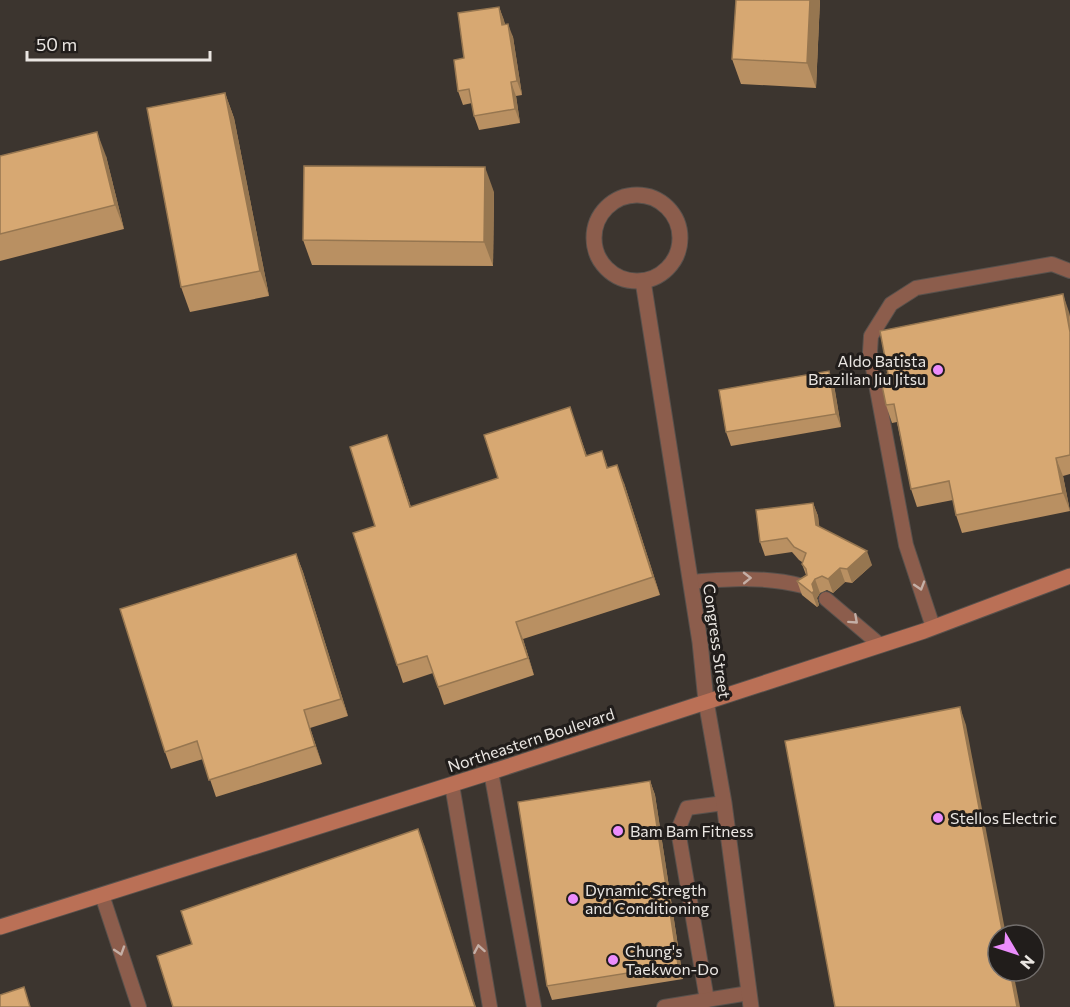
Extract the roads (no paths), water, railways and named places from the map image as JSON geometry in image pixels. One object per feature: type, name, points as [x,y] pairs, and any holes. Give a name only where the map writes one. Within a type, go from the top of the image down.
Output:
[{"type":"street","points":[[632,194],[652,197],[664,204],[676,218],[680,230],[679,249],[670,265],[661,274],[644,281],[623,279],[609,272],[599,260],[594,245],[595,224],[603,210],[613,201],[632,194]]},
{"type":"street","name":"Congress Street","points":[[644,281],[691,582],[706,701],[724,803],[750,1000]]},
{"type":"street","name":"Northeastern Boulevard","points":[[0,927],[452,785],[933,627],[1070,576]]},
{"type":"lane","points":[[933,627],[906,545],[870,352],[872,336],[891,304],[916,288],[1052,264],[1070,271]]},
{"type":"lane","points":[[691,582],[748,577],[777,579],[803,586]]},
{"type":"lane","points":[[826,598],[879,644]]},
{"type":"lane","points":[[491,772],[534,1007]]},
{"type":"lane","points":[[452,785],[490,1007]]},
{"type":"lane","points":[[707,1000],[678,830],[687,808],[724,803]]},
{"type":"lane","points":[[102,895],[138,1007]]},
{"type":"lane","points":[[664,1007],[707,1000],[750,1000]]},
{"type":"place","name":"Aldo Batista Brazilian Jiu Jitsu","points":[[938,370]]},
{"type":"place","name":"Stellos Electric","points":[[938,818]]},
{"type":"place","name":"Bam Bam Fitness","points":[[618,831]]},
{"type":"place","name":"Dynamic Stregth and Conditioning","points":[[573,899]]},
{"type":"place","name":"Chung's Taekwon-Do","points":[[613,960]]}]
